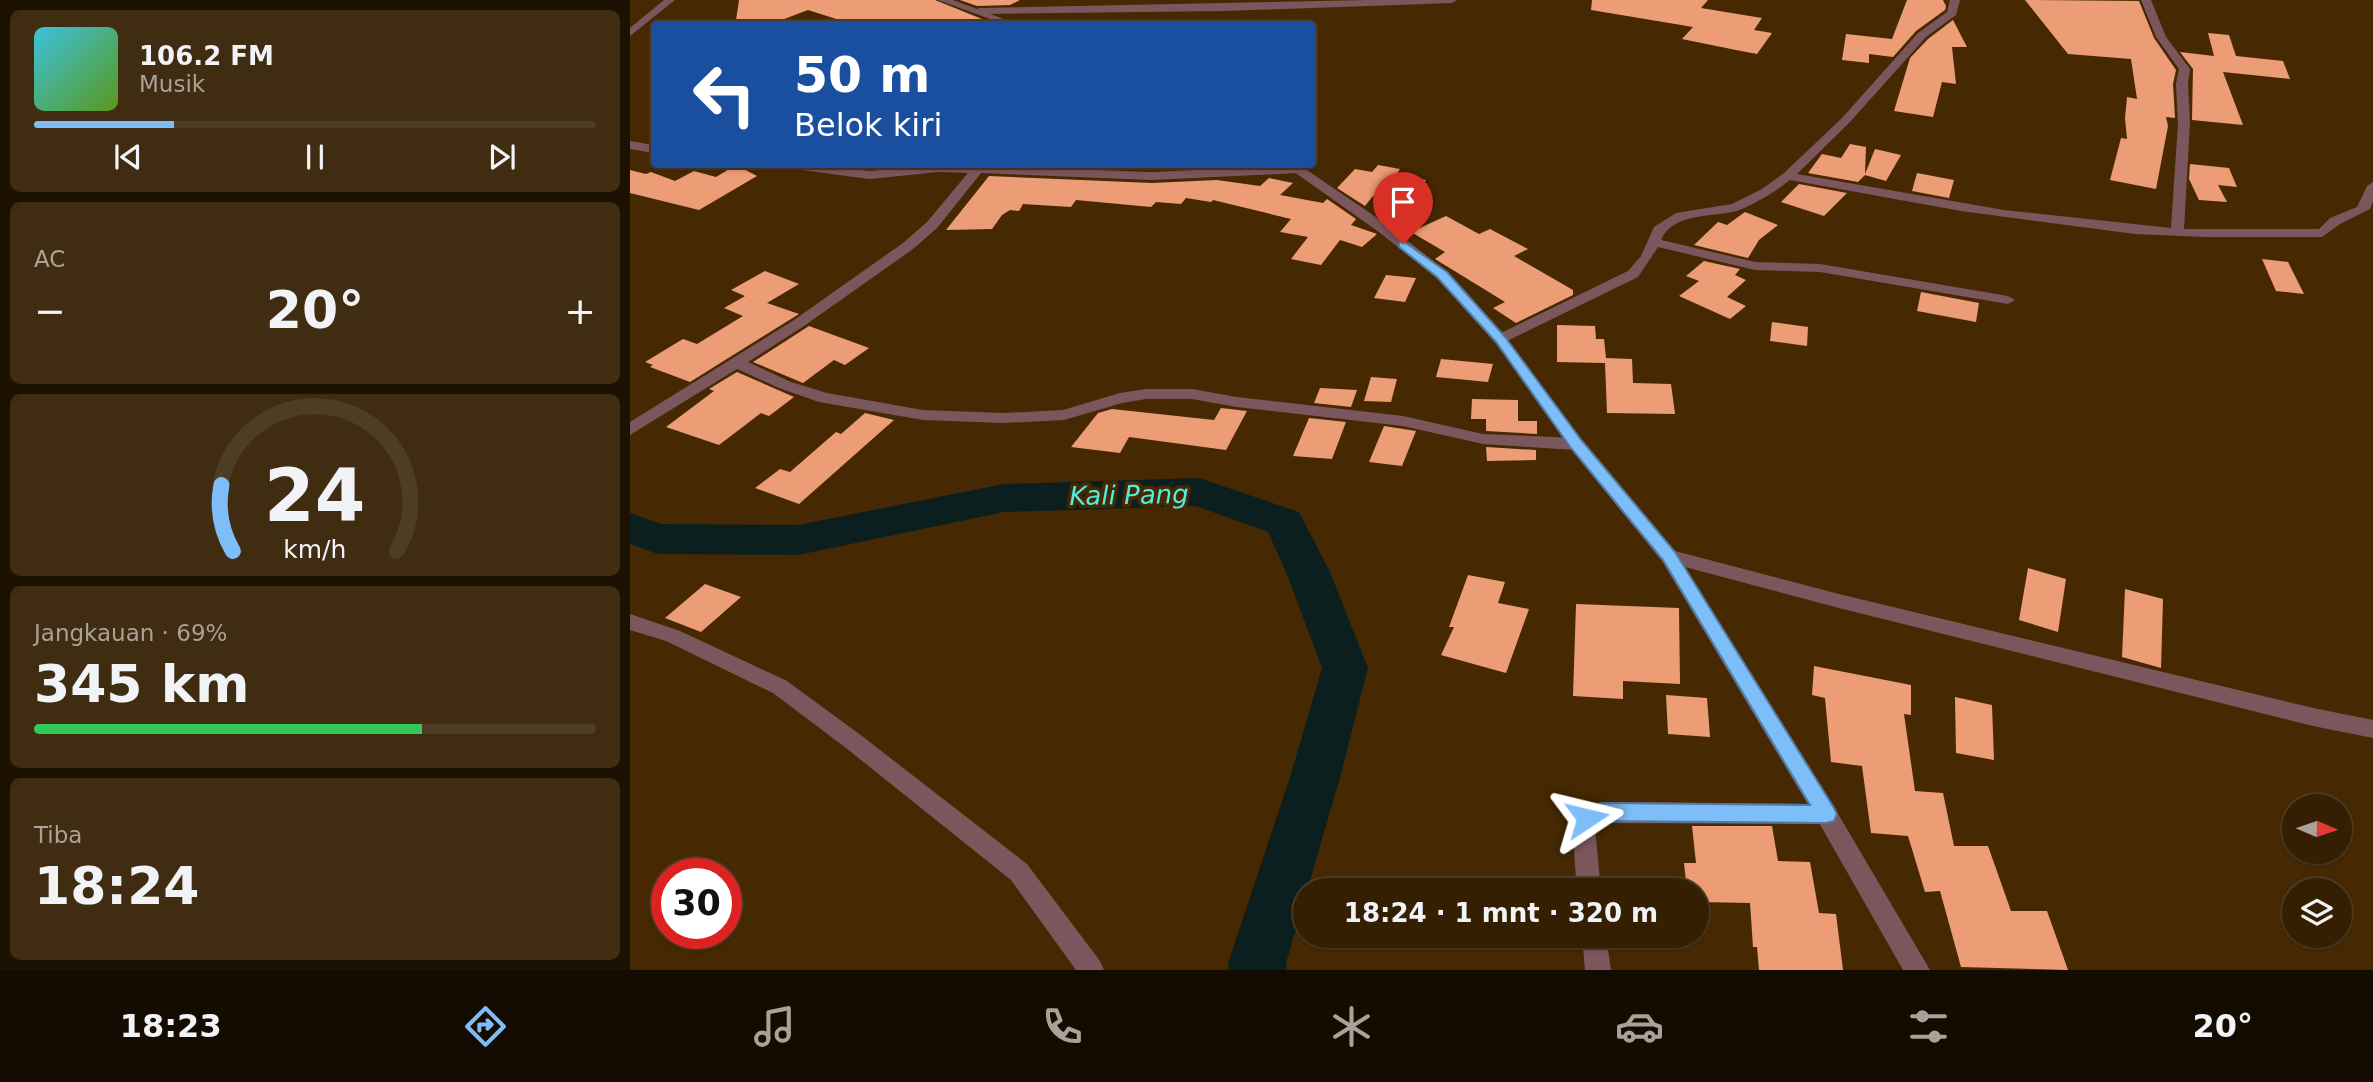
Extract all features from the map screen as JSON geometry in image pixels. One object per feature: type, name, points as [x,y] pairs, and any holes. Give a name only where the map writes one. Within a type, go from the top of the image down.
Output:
[{"type":"street","points":[[630,33],[670,0]]},
{"type":"street","points":[[943,0],[1004,21]]},
{"type":"street","points":[[979,11],[1452,0]]},
{"type":"street","points":[[1500,340],[1559,308],[1633,274],[1647,257],[1659,230],[1681,216],[1735,207],[1767,191],[1788,176],[1846,120],[1922,35],[1952,13],[1955,0]]},
{"type":"street","points":[[2146,0],[2161,37],[2185,69],[2182,84],[2185,123],[2177,232]]},
{"type":"street","points":[[630,145],[651,148]]},
{"type":"street","points":[[817,168],[869,175],[939,168],[1152,176],[1278,168]]},
{"type":"street","points":[[1295,168],[1442,275],[1500,340],[1576,444],[1669,556],[1826,814],[1917,970]]},
{"type":"street","points":[[630,430],[737,363],[908,246],[932,225],[976,171]]},
{"type":"street","points":[[1788,176],[1912,199],[2137,230],[2177,232],[2322,233],[2335,221],[2363,209],[2370,202],[2373,186]]},
{"type":"street","points":[[1653,242],[1755,266],[1820,268],[2008,300]]},
{"type":"street","points":[[737,363],[785,385],[825,398],[923,415],[1004,418],[1064,415],[1120,398],[1146,394],[1192,394],[1237,402],[1403,421],[1483,439],[1576,444]]},
{"type":"street","points":[[1669,556],[1839,601],[2313,717],[2373,729]]},
{"type":"street","points":[[630,622],[673,636],[780,687],[854,742],[1019,872],[1091,970]]},
{"type":"street","points":[[1588,878],[1583,826],[1591,814],[1826,814]]},
{"type":"street","points":[[1595,948],[1598,970]]},
{"type":"building","points":[[739,0],[935,0],[982,19],[843,21],[808,10],[779,21],[736,20]]},
{"type":"building","points":[[960,0],[1020,0],[1010,5],[977,6]]},
{"type":"building","points":[[1592,0],[1708,0],[1701,8],[1762,18],[1754,30],[1772,33],[1757,54],[1682,39],[1693,27],[1591,10]]},
{"type":"building","points":[[1907,0],[1943,0],[1946,6],[1945,10],[1916,31],[1893,57],[1869,54],[1869,63],[1842,60],[1846,34],[1892,39]]},
{"type":"building","points":[[2025,0],[2139,1],[2154,38],[2176,70],[2173,84],[2175,118],[2166,117],[2168,126],[2156,189],[2110,180],[2121,138],[2127,139],[2127,97],[2137,99],[2131,59],[2068,54]]},
{"type":"building","points":[[1953,20],[1967,47],[1952,47],[1956,84],[1942,82],[1933,117],[1894,111],[1910,58],[1928,39]]},
{"type":"building","points":[[2208,33],[2229,35],[2236,56],[2283,61],[2290,79],[2223,72],[2243,125],[2192,120],[2193,69],[2180,52],[2214,56]]},
{"type":"building","points":[[1850,144],[1866,147],[1865,174],[1875,149],[1901,155],[1886,181],[1865,175],[1858,182],[1808,173],[1822,154],[1841,158]]},
{"type":"building","points":[[2190,164],[2229,168],[2237,187],[2218,185],[2227,202],[2199,200],[2189,179]]},
{"type":"building","points":[[1378,165],[1400,169],[1396,175],[1426,180],[1408,202],[1373,196],[1365,206],[1337,188],[1355,169],[1372,172]]},
{"type":"building","points":[[731,168],[742,168],[757,176],[699,210],[630,193],[630,170],[646,174],[651,172],[675,181],[694,171],[716,177]]},
{"type":"building","points":[[1917,173],[1954,180],[1949,198],[1912,191]]},
{"type":"building","points":[[989,176],[1152,183],[1217,180],[1260,186],[1269,178],[1293,183],[1280,195],[1323,203],[1327,199],[1356,219],[1351,225],[1377,234],[1362,247],[1340,240],[1321,265],[1291,259],[1308,237],[1280,232],[1291,219],[1213,200],[1211,202],[1186,198],[1181,204],[1156,202],[1151,207],[1076,200],[1071,207],[1023,204],[1019,211],[1010,210],[1002,215],[992,229],[946,230]]},
{"type":"building","points":[[1799,184],[1847,193],[1824,216],[1781,202]]},
{"type":"building","points":[[1745,212],[1778,225],[1759,240],[1748,258],[1694,245],[1718,222],[1727,225]]},
{"type":"building","points":[[1446,216],[1479,234],[1490,229],[1528,249],[1514,256],[1573,290],[1573,295],[1516,323],[1493,308],[1505,302],[1435,259],[1445,252],[1411,232]]},
{"type":"building","points":[[2262,259],[2288,262],[2304,294],[2276,291]]},
{"type":"building","points":[[1704,261],[1740,269],[1735,275],[1746,280],[1727,297],[1746,306],[1730,319],[1679,296],[1699,281],[1686,276]]},
{"type":"building","points":[[765,271],[799,284],[767,303],[799,314],[690,382],[650,367],[653,365],[645,362],[683,339],[697,344],[743,316],[724,308],[745,296],[731,290]]},
{"type":"building","points":[[1386,275],[1416,278],[1405,302],[1374,298]]},
{"type":"building","points":[[1921,292],[1979,303],[1976,322],[1917,311]]},
{"type":"building","points":[[1772,322],[1808,327],[1807,346],[1770,341]]},
{"type":"building","points":[[1557,325],[1595,326],[1596,339],[1604,339],[1606,358],[1632,359],[1633,383],[1671,384],[1675,414],[1607,413],[1605,363],[1557,362]]},
{"type":"building","points":[[809,326],[869,348],[845,365],[834,360],[803,383],[753,362]]},
{"type":"building","points":[[1441,359],[1493,364],[1488,382],[1436,377]]},
{"type":"building","points":[[737,372],[794,397],[769,416],[761,413],[719,445],[666,427],[714,391],[709,389]]},
{"type":"building","points":[[1371,377],[1397,379],[1391,402],[1364,401]]},
{"type":"building","points":[[1320,388],[1357,390],[1351,407],[1314,403]]},
{"type":"building","points":[[1472,399],[1518,400],[1518,421],[1537,421],[1537,434],[1486,431],[1486,419],[1471,419]]},
{"type":"building","points":[[1221,408],[1247,411],[1226,450],[1129,437],[1120,453],[1071,447],[1098,413],[1112,409],[1214,420]]},
{"type":"building","points":[[865,413],[894,420],[799,504],[755,488],[780,469],[790,472],[836,432],[841,434]]},
{"type":"building","points":[[1309,418],[1346,422],[1332,459],[1293,456]]},
{"type":"building","points":[[1384,426],[1416,431],[1402,466],[1369,462]]},
{"type":"building","points":[[1486,447],[1536,450],[1536,460],[1487,461]]},
{"type":"building","points":[[2028,568],[2066,579],[2058,632],[2019,620]]},
{"type":"building","points":[[1468,575],[1505,582],[1498,603],[1529,609],[1506,673],[1441,655],[1454,627],[1449,627]]},
{"type":"building","points":[[705,584],[741,597],[701,632],[665,618]]},
{"type":"building","points":[[2125,589],[2163,599],[2161,668],[2122,657]]},
{"type":"building","points":[[1576,604],[1679,608],[1680,684],[1623,681],[1623,699],[1573,696]]},
{"type":"building","points":[[1814,666],[1911,685],[1911,715],[1904,714],[1915,791],[1943,793],[1954,846],[1988,846],[2011,911],[2047,911],[2068,970],[1961,967],[1940,891],[1925,892],[1908,836],[1871,833],[1862,766],[1831,762],[1825,698],[1812,695]]},
{"type":"building","points":[[1666,695],[1707,698],[1710,737],[1668,734]]},
{"type":"building","points":[[1955,697],[1992,705],[1994,760],[1956,753]]},
{"type":"building","points":[[1692,826],[1772,826],[1778,861],[1810,862],[1819,913],[1836,914],[1843,970],[1759,970],[1757,947],[1753,947],[1750,903],[1709,902],[1709,878],[1686,878],[1684,863],[1696,863]]},
{"type":"waterway","name":"Kali Pang","points":[[630,528],[658,539],[798,540],[1004,498],[1199,492],[1284,522],[1308,572],[1345,668],[1316,774],[1257,963],[1258,970]]},
{"type":"route","points":[[1403,244],[1442,275],[1500,340],[1576,444],[1669,556],[1826,814],[1601,812],[1591,814],[1587,818]]}]
